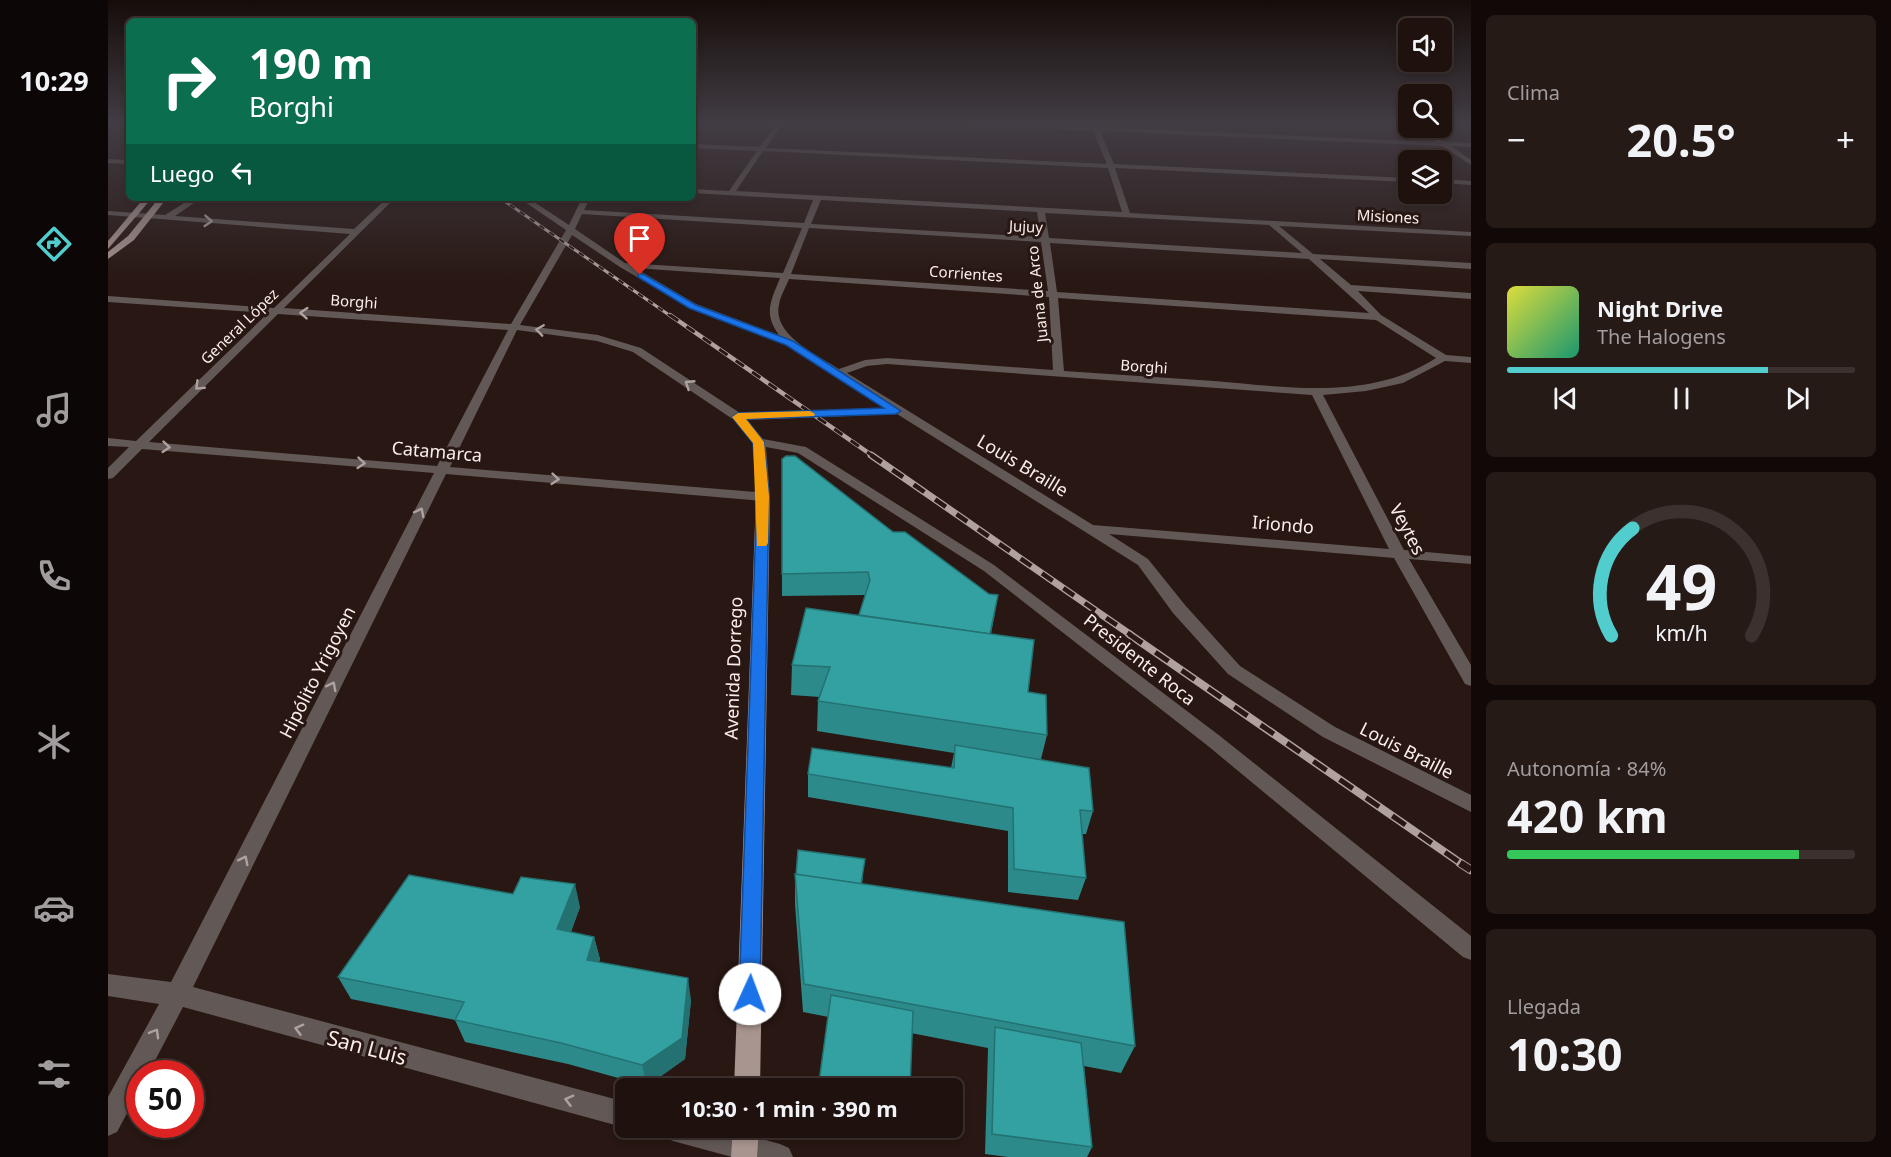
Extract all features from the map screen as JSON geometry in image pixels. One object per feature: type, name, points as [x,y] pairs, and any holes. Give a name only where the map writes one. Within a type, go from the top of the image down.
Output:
[{"type":"main road","points":[[108,246],[146,201]]},
{"type":"main road","points":[[108,256],[131,238],[161,201]]},
{"type":"main road","name":"Avenida Dorrego","points":[[747,1078],[763,496]]},
{"type":"street","points":[[731,193],[742,177]]},
{"type":"street","points":[[1115,177],[1126,214]]},
{"type":"street","points":[[1348,177],[1398,179]]},
{"type":"street","points":[[1452,182],[1471,183]]},
{"type":"street","name":"Misiones","points":[[696,191],[1471,234]]},
{"type":"street","points":[[790,343],[778,327],[773,307],[818,198]]},
{"type":"street","points":[[161,201],[163,206],[188,201]]},
{"type":"street","points":[[166,218],[192,201]]},
{"type":"street","name":"General López","points":[[108,475],[388,201]]},
{"type":"street","name":"Louis Braille","points":[[528,201],[568,235],[693,306],[790,343],[896,411],[1091,528],[1143,562],[1179,609],[1234,670],[1329,732],[1471,804]]},
{"type":"street","name":"Hipólito Yrigoyen","points":[[108,1122],[177,994],[514,327],[568,235],[584,201]]},
{"type":"street","name":"Juana de Arco","points":[[1041,210],[1053,294],[1059,375]]},
{"type":"street","name":"Jujuy","points":[[579,212],[1471,266]]},
{"type":"street","points":[[108,213],[357,232]]},
{"type":"street","points":[[1271,223],[1349,288],[1378,317],[1443,358],[1471,360]]},
{"type":"street","name":"Corrientes","points":[[623,265],[1378,317]]},
{"type":"street","points":[[1349,288],[1471,296]]},
{"type":"street","name":"Borghi","points":[[108,299],[514,327],[598,338],[637,350],[738,417]]},
{"type":"street","name":"Borghi","points":[[838,373],[865,363],[887,362],[1316,392],[1345,391],[1408,378],[1431,367],[1443,358]]},
{"type":"street","name":"Veytes","points":[[1316,392],[1398,553],[1471,680]]},
{"type":"street","points":[[738,417],[896,411]]},
{"type":"street","points":[[738,417],[759,442]]},
{"type":"street","name":"Catamarca","points":[[108,442],[763,496]]},
{"type":"street","name":"Avenida Dorrego","points":[[759,442],[763,496]]},
{"type":"street","name":"Presidente Roca","points":[[759,442],[802,450],[989,568],[1214,741],[1471,950]]},
{"type":"street","name":"Iriondo","points":[[1091,528],[1471,560]]},
{"type":"street","name":"San Luis","points":[[108,985],[177,994],[615,1112]]},
{"type":"street","points":[[718,1138],[745,1144],[780,1157]]},
{"type":"building","points":[[786,456],[795,456],[893,532],[905,532],[989,594],[998,595],[990,634],[859,615],[870,580],[868,572],[782,574],[782,459]]},
{"type":"building","points":[[806,608],[1034,640],[1028,692],[1046,695],[1047,735],[818,701],[830,667],[792,665]]},
{"type":"building","points":[[955,745],[1089,768],[1093,811],[1080,810],[1086,878],[1014,869],[1013,808],[808,774],[812,748],[954,768]]},
{"type":"building","points":[[798,850],[865,859],[861,884],[796,875]]},
{"type":"building","points":[[795,874],[1124,922],[1135,1046],[804,984]]},
{"type":"building","points":[[409,875],[513,894],[521,877],[575,884],[557,929],[594,937],[587,960],[688,978],[682,1038],[642,1065],[561,1043],[455,1020],[464,1002],[338,977]]},
{"type":"building","points":[[831,995],[913,1011],[910,1078],[820,1078]]},
{"type":"building","points":[[995,1027],[1081,1043],[1092,1147],[992,1134]]},
{"type":"railway","points":[[504,201],[672,317]]},
{"type":"railway","points":[[670,315],[873,456]]},
{"type":"railway","points":[[871,455],[1131,635]]},
{"type":"railway","points":[[1129,634],[1462,864]]},
{"type":"railway","points":[[1460,863],[1471,870]]},
{"type":"slow traffic","points":[[762,543],[763,496],[759,442],[738,417],[810,414]]},
{"type":"route","points":[[640,275],[693,306],[790,343],[896,411],[738,417],[759,442],[763,496],[750,994]]}]
